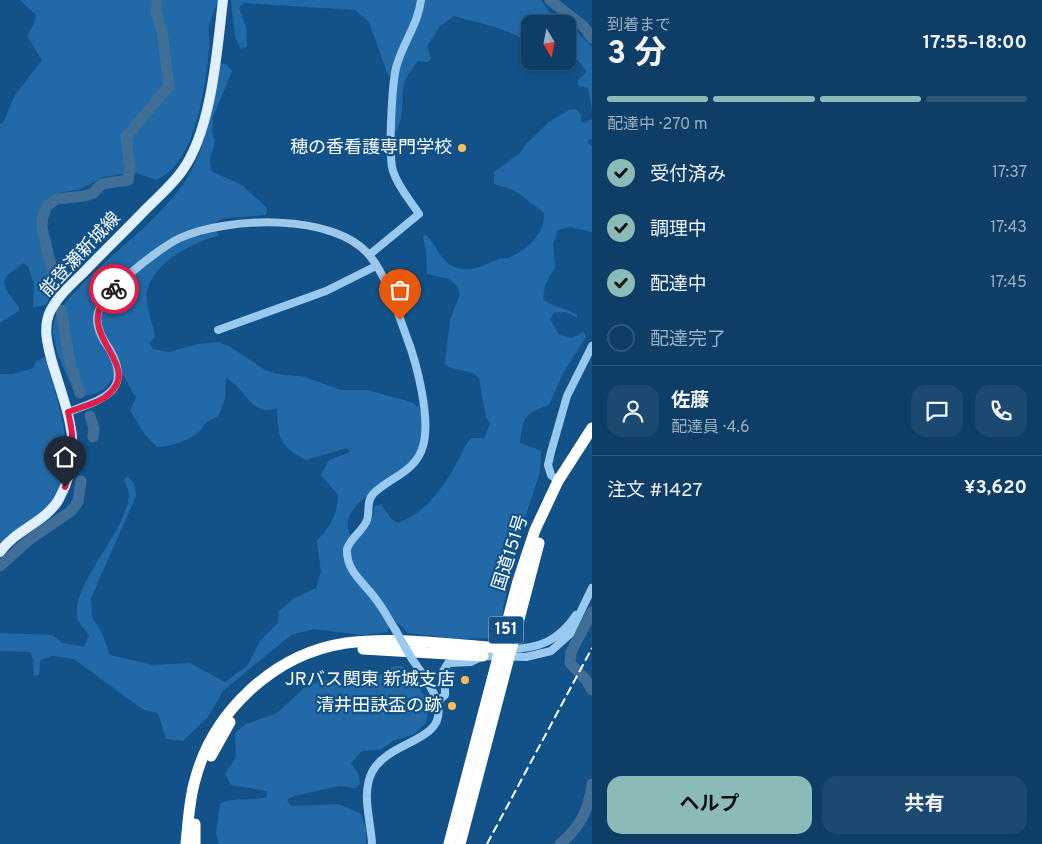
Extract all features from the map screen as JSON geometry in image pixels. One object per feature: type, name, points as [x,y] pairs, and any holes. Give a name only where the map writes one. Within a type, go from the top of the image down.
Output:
[{"type":"highway","name":"国道151号","points":[[460,844],[505,653],[518,581],[536,530],[558,481],[592,428]]},
{"type":"highway","name":"国道151号","points":[[449,844],[542,532],[562,484],[580,455],[592,441]]},
{"type":"highway","points":[[186,844],[193,784],[211,738],[222,720],[246,693],[263,678],[284,665],[325,648],[360,642],[505,653]]},
{"type":"highway","points":[[195,844],[198,792],[205,769],[215,747],[233,718],[269,684],[304,663],[347,651],[367,649],[483,656]]},
{"type":"main road","name":"能登瀬新城線","points":[[0,552],[16,534],[46,513],[57,502],[65,487],[74,454],[68,412],[48,347],[45,330],[49,314],[65,291],[183,170],[197,144],[202,126],[216,54],[223,0]]},
{"type":"street","points":[[369,256],[419,214],[392,170],[390,145],[396,68],[419,15],[421,0]]},
{"type":"street","points":[[68,412],[102,399],[116,386],[119,376],[116,361],[99,332],[96,316],[106,296],[145,262],[180,238],[197,232],[248,223],[286,223],[343,236],[357,243],[369,256],[376,266],[415,358],[425,436],[422,448],[407,471],[381,487],[370,498],[367,520],[350,541],[346,556],[353,572],[374,597],[396,631],[437,702],[438,718],[431,730],[389,752],[372,771],[366,796],[372,844]]},
{"type":"street","points":[[218,330],[326,291],[376,266]]},
{"type":"street","points":[[558,481],[551,475],[548,465],[551,452],[566,396],[592,346]]},
{"type":"street","points":[[437,702],[445,695],[441,675],[446,664],[452,661],[471,662],[483,656],[536,647],[555,639],[575,618],[592,588]]},
{"type":"shaded area","points":[[20,0],[218,0],[209,26],[209,49],[201,103],[196,123],[181,158],[170,171],[156,180],[134,172],[103,177],[81,189],[57,193],[49,215],[46,240],[50,264],[54,275],[61,285],[45,305],[33,308],[34,285],[28,266],[24,263],[7,275],[4,282],[8,293],[19,307],[19,311],[0,323],[0,125],[4,121],[15,95],[42,60],[27,36],[34,24],[36,15]]},
{"type":"shaded area","points":[[231,0],[541,0],[550,13],[560,15],[521,15],[521,38],[503,30],[454,16],[440,26],[427,46],[431,58],[428,62],[418,61],[406,78],[403,89],[401,119],[393,135],[397,79],[388,75],[369,22],[355,10],[243,3],[239,8],[246,27],[247,47],[241,49],[235,37]]},
{"type":"shaded area","points":[[576,31],[592,47],[592,109],[588,88],[578,86],[578,80],[587,72],[576,60]]},
{"type":"shaded area","points":[[220,64],[226,64],[232,71],[213,117],[212,132],[215,142],[210,158],[211,171],[242,185],[267,208],[266,215],[224,218],[216,222],[218,236],[197,243],[175,255],[157,271],[147,291],[148,308],[155,337],[149,343],[153,349],[169,352],[198,344],[218,342],[229,346],[265,370],[277,374],[305,377],[341,390],[367,390],[411,402],[419,407],[423,432],[419,449],[416,455],[397,474],[357,504],[350,515],[348,527],[354,540],[369,525],[375,506],[381,504],[391,519],[398,523],[421,510],[440,490],[467,443],[472,438],[485,438],[490,423],[486,418],[479,378],[473,373],[449,367],[445,363],[450,320],[460,294],[457,286],[449,279],[427,274],[423,237],[425,234],[448,263],[458,268],[475,268],[498,259],[508,258],[522,251],[538,234],[544,220],[544,213],[514,190],[494,184],[494,172],[520,153],[526,144],[549,122],[569,110],[576,109],[581,115],[581,122],[586,123],[592,119],[592,139],[588,140],[588,143],[592,146],[592,232],[570,227],[558,230],[553,244],[555,267],[545,285],[543,299],[577,315],[577,318],[566,312],[554,313],[550,319],[559,335],[572,338],[584,332],[586,337],[563,373],[549,405],[530,414],[522,427],[520,442],[541,451],[540,472],[518,539],[498,632],[490,638],[458,639],[408,633],[398,623],[389,626],[388,632],[363,635],[314,629],[291,635],[223,691],[208,717],[183,741],[166,739],[158,713],[142,709],[74,659],[52,656],[40,660],[39,675],[34,676],[33,659],[30,652],[0,651],[0,633],[53,635],[62,643],[84,647],[89,635],[78,619],[77,606],[89,576],[119,525],[126,509],[129,493],[124,480],[127,476],[134,483],[136,496],[91,598],[92,617],[102,633],[110,655],[153,665],[190,663],[225,682],[248,665],[260,641],[278,623],[279,611],[293,599],[316,588],[321,571],[317,541],[332,520],[338,495],[321,475],[329,460],[350,452],[347,448],[306,460],[297,455],[285,445],[279,434],[277,408],[268,410],[254,405],[233,382],[226,378],[225,398],[218,417],[206,422],[196,434],[187,439],[172,445],[157,447],[145,435],[130,410],[136,398],[123,375],[114,376],[98,392],[88,395],[76,394],[56,349],[54,339],[54,322],[66,301],[88,278],[168,204],[188,176],[196,161],[207,130]]},
{"type":"shaded area","points":[[45,357],[64,432],[67,452],[66,471],[61,488],[51,504],[0,544],[0,374],[13,374],[34,368],[35,362]]},
{"type":"shaded area","points":[[394,666],[402,666],[416,680],[429,705],[426,723],[414,734],[393,741],[382,749],[362,751],[351,763],[358,773],[360,783],[356,788],[339,786],[294,796],[287,800],[291,806],[338,804],[360,813],[366,829],[366,844],[219,844],[216,834],[220,804],[231,800],[267,797],[266,791],[231,785],[225,774],[236,757],[235,733],[246,724],[277,713],[304,688],[321,681],[350,680],[380,675]]},
{"type":"waterway","points":[[53,291],[52,269],[42,228],[42,219],[46,207],[56,199],[85,196],[93,193],[102,184],[128,180],[130,168],[126,137],[169,86],[162,31],[156,12],[157,0]]},
{"type":"waterway","points":[[550,0],[583,26],[592,38]]},
{"type":"waterway","points":[[61,310],[70,362],[80,393]]},
{"type":"waterway","points":[[90,416],[94,429],[93,437]]},
{"type":"waterway","points":[[0,566],[29,540],[71,511],[78,502],[81,481]]},
{"type":"waterway","points":[[592,612],[571,652],[570,663],[586,680],[592,690]]},
{"type":"waterway","points":[[560,844],[573,831],[586,810],[592,784]]},
{"type":"railway","points":[[487,844],[592,648]]},
{"type":"way so far","points":[[114,289],[164,247],[180,238],[197,232],[248,223],[267,221],[286,223],[327,230],[357,243],[381,273],[400,320]]},
{"type":"place","name":"穂の香看護専門学校","points":[[462,148]]},
{"type":"place","name":"JRバス関東 新城支店","points":[[465,680]]},
{"type":"place","name":"清井田訣盃の跡","points":[[452,706]]},
{"type":"route","points":[[65,487],[74,454],[68,412],[102,399],[116,386],[119,376],[116,361],[99,332],[96,316],[106,296],[114,289]]}]
